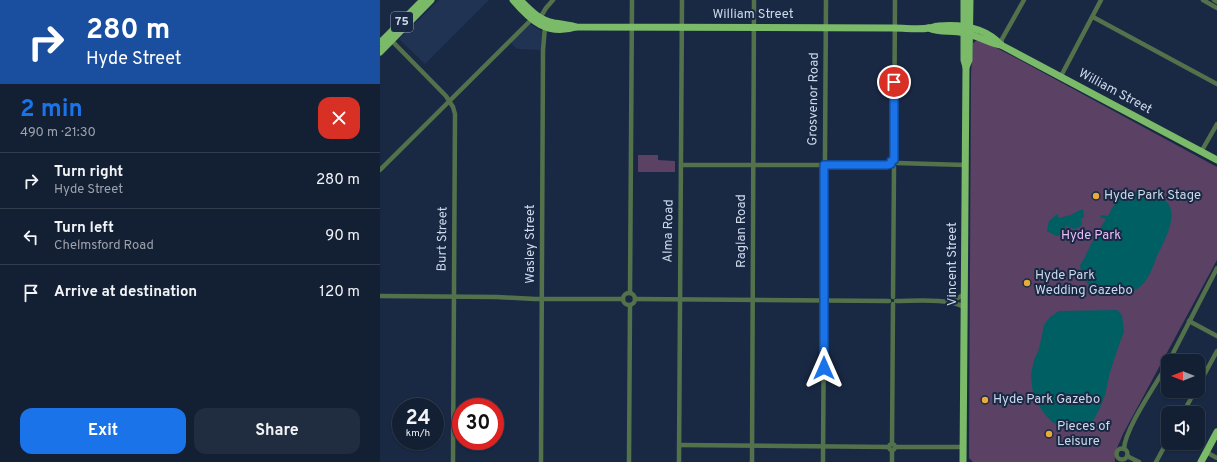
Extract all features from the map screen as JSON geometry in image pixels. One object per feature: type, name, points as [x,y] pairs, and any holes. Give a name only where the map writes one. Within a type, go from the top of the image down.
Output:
[{"type":"main road","name":"William Street","points":[[513,0],[524,13],[544,27],[565,30],[576,27],[632,26],[929,28],[936,31],[967,30],[976,28],[995,38],[1001,45],[1217,160]]},
{"type":"main road","name":"William Street","points":[[520,0],[528,9],[540,18],[554,23],[576,27]]},
{"type":"main road","name":"Vincent Street","points":[[964,0],[967,30]]},
{"type":"main road","name":"Vincent Street","points":[[963,462],[966,67],[964,60],[970,0]]},
{"type":"main road","name":"75","points":[[380,52],[425,1]]},
{"type":"main road","name":"75","points":[[380,43],[425,1]]},
{"type":"main road","points":[[1201,462],[1211,455],[1217,432]]},
{"type":"main road","points":[[1206,462],[1217,442]]},
{"type":"street","points":[[540,18],[553,0]]},
{"type":"street","points":[[630,293],[632,0]]},
{"type":"street","name":"Alma Road","points":[[679,462],[682,0]]},
{"type":"street","name":"Raglan Road","points":[[752,462],[754,0]]},
{"type":"street","name":"Grosvenor Road","points":[[823,462],[826,0]]},
{"type":"street","points":[[892,462],[895,0]]},
{"type":"street","points":[[1001,45],[1003,38],[1024,0]]},
{"type":"street","points":[[1060,76],[1102,0]]},
{"type":"street","points":[[1203,0],[1217,8]]},
{"type":"street","points":[[1093,16],[1217,84]]},
{"type":"street","points":[[380,170],[532,19]]},
{"type":"street","name":"Wasley Street","points":[[541,462],[544,27]]},
{"type":"street","name":"Burt Street","points":[[391,40],[446,96],[453,107],[455,122],[453,462]]},
{"type":"street","points":[[1201,152],[1217,124]]},
{"type":"street","points":[[681,165],[965,165]]},
{"type":"street","points":[[1172,354],[1217,268]]},
{"type":"street","points":[[630,293],[633,294],[636,299]]},
{"type":"street","points":[[623,299],[625,295],[630,293]]},
{"type":"street","points":[[946,301],[958,298],[964,294]]},
{"type":"street","points":[[380,296],[623,299]]},
{"type":"street","points":[[623,299],[630,305]]},
{"type":"street","points":[[636,299],[946,301],[958,303],[964,307]]},
{"type":"street","points":[[630,305],[635,302],[636,299]]},
{"type":"street","points":[[629,462],[630,305]]},
{"type":"street","points":[[1189,321],[1217,336]]},
{"type":"street","points":[[1205,373],[1217,351]]},
{"type":"street","points":[[1124,449],[1125,441],[1135,419],[1161,374]]},
{"type":"street","points":[[679,445],[964,447]]},
{"type":"street","points":[[1124,449],[1120,449],[1117,452],[1117,456],[1120,460],[1125,459],[1127,456]]},
{"type":"street","points":[[1124,449],[1128,452],[1127,456]]},
{"type":"street","points":[[1156,462],[1163,450]]},
{"type":"street","points":[[1127,456],[1139,462]]},
{"type":"shaded area","points":[[439,0],[489,0],[425,64],[399,39]]},
{"type":"shaded area","points":[[528,23],[543,32],[543,50],[517,49],[509,41]]},
{"type":"shaded area","points":[[1141,191],[1155,194],[1165,200],[1170,207],[1172,215],[1167,235],[1146,280],[1139,287],[1127,292],[1096,291],[1086,282],[1080,265],[1106,219],[1100,217],[1101,215],[1108,216],[1117,201],[1124,195]]},
{"type":"shaded area","points":[[1083,209],[1084,217],[1081,219],[1082,224],[1080,227],[1074,229],[1066,226],[1063,233],[1058,236],[1047,231],[1049,221],[1057,214],[1059,218],[1071,215]]},
{"type":"shaded area","points":[[1117,310],[1122,315],[1124,332],[1110,372],[1105,395],[1100,408],[1094,419],[1084,429],[1073,431],[1060,427],[1051,421],[1043,412],[1035,399],[1032,387],[1031,374],[1034,360],[1039,349],[1044,325],[1050,317],[1059,311]]},
{"type":"green space","name":"Hyde Park","points":[[977,40],[985,42],[1217,167],[1217,260],[1166,354],[1161,354],[1161,364],[1123,434],[1116,451],[1115,462],[973,462],[969,458],[971,74],[973,43]]},
{"type":"green space","points":[[638,155],[658,155],[658,160],[675,161],[675,172],[638,172]]},
{"type":"place","name":"Hyde Park Stage","points":[[1096,196]]},
{"type":"place","name":"Hyde Park Wedding Gazebo","points":[[1027,283]]},
{"type":"place","name":"Hyde Park Gazebo","points":[[985,400]]},
{"type":"place","name":"Pieces of Leisure","points":[[1049,434]]},
{"type":"route","points":[[824,368],[824,165],[891,164],[891,161],[894,160],[894,82]]}]
